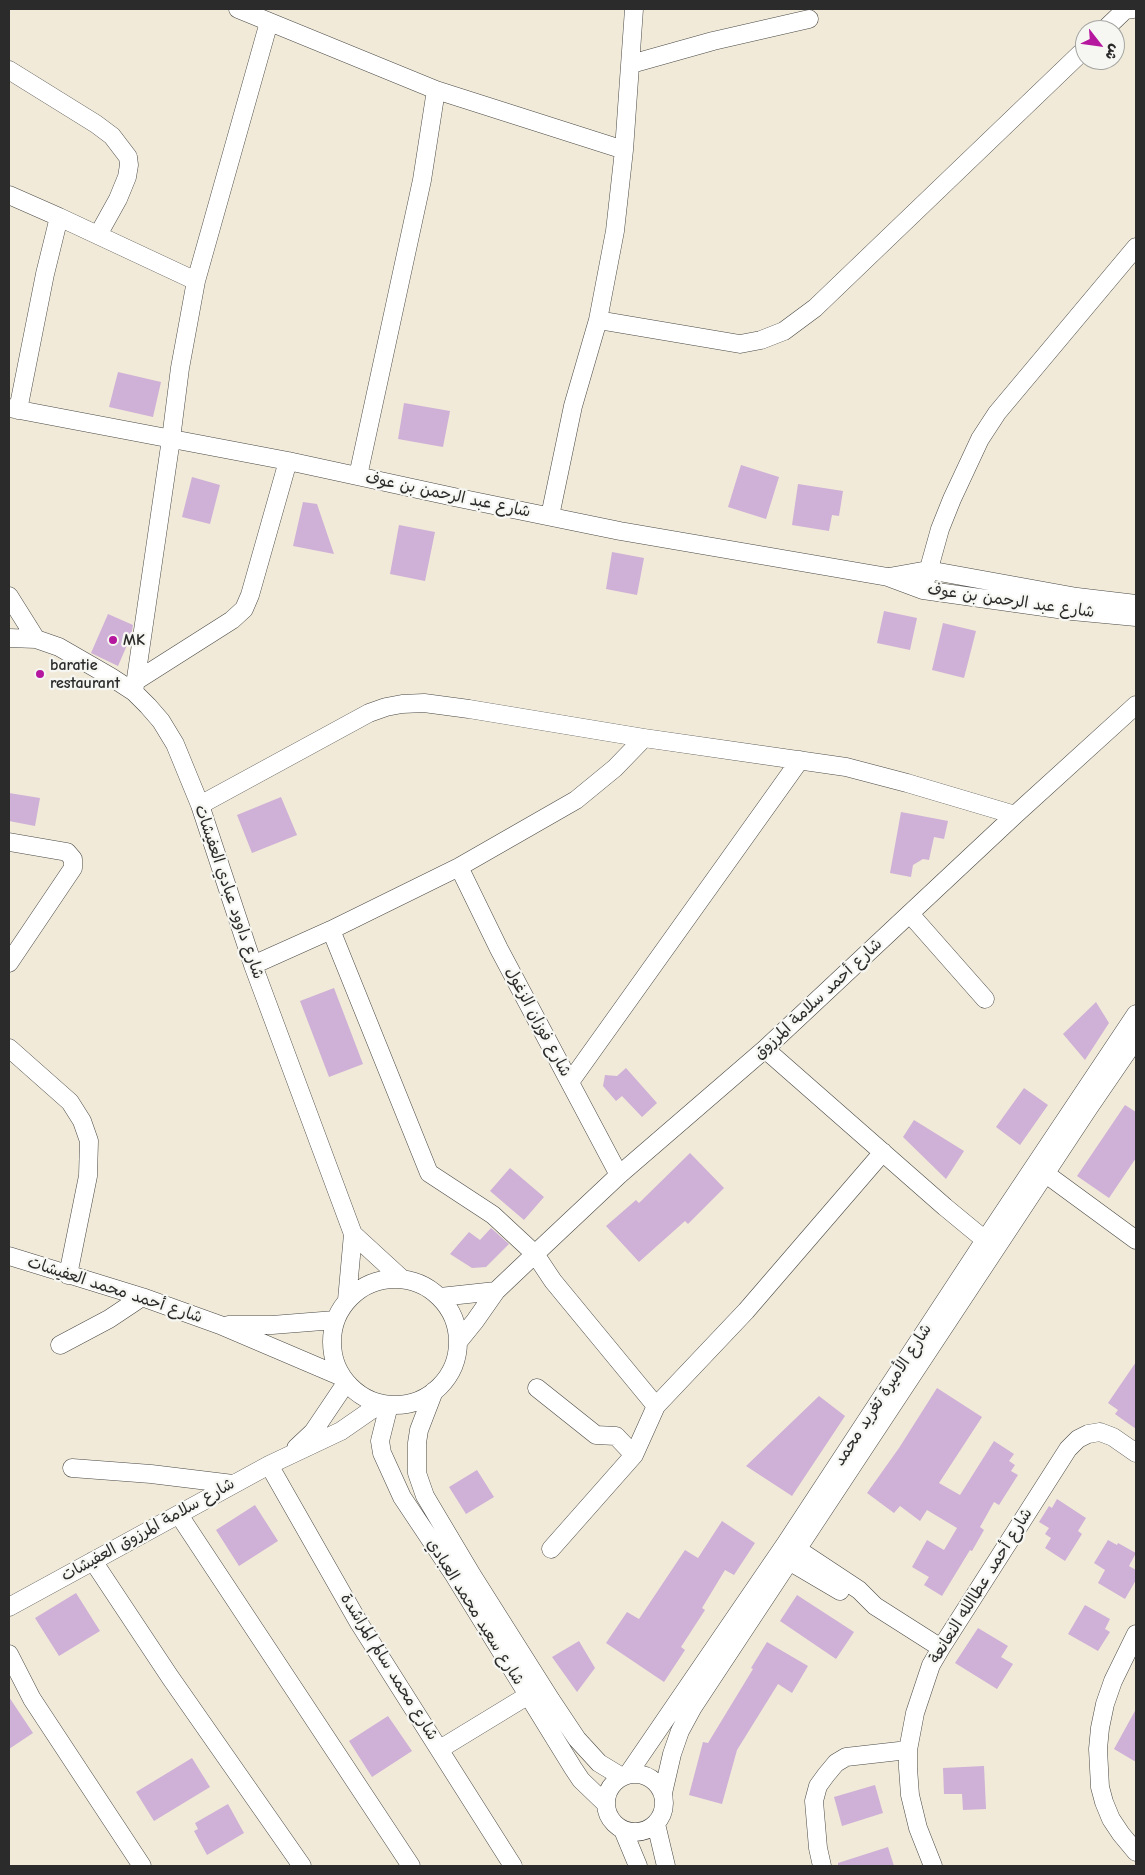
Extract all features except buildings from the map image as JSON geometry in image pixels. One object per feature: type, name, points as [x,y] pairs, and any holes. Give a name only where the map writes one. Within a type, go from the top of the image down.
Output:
[{"type":"street","points":[[238,9],[436,90],[624,150]]},
{"type":"street","points":[[550,516],[573,406],[598,320],[615,231],[624,150],[634,9]]},
{"type":"street","points":[[1114,20],[1125,10],[1133,9]]},
{"type":"street","points":[[631,64],[713,41],[809,19]]},
{"type":"street","points":[[135,686],[180,368],[196,280],[269,22]]},
{"type":"street","points":[[598,320],[740,344],[761,340],[784,331],[815,308],[1075,59]]},
{"type":"street","points":[[9,70],[96,124],[112,136],[128,157],[127,177],[118,199],[98,235]]},
{"type":"street","points":[[358,476],[422,180],[436,90]]},
{"type":"street","points":[[9,195],[196,280]]},
{"type":"street","points":[[13,409],[46,266],[60,217]]},
{"type":"street","points":[[923,590],[952,499],[980,439],[997,413],[1136,247]]},
{"type":"street","name":"شارع عبد الرحمن بن عوف","points":[[13,409],[288,461],[454,498],[620,531],[888,578],[923,590],[1072,611],[1136,617]]},
{"type":"street","points":[[135,686],[232,620],[244,608],[250,596],[288,461]]},
{"type":"street","name":"شارع عبد الرحمن بن عوف","points":[[888,578],[928,570],[1077,597],[1136,604]]},
{"type":"street","points":[[9,596],[36,639]]},
{"type":"street","name":"شارع داوود عبادي العفيشات","points":[[9,638],[36,639],[59,647],[135,686],[161,721],[175,744],[200,805],[253,965],[353,1234],[347,1300]]},
{"type":"street","points":[[200,805],[369,713],[402,704],[424,703],[644,738],[846,767],[1015,815]]},
{"type":"street","name":"شارع أحمد سلامة المرزوق","points":[[458,1342],[475,1322],[496,1290],[619,1176],[765,1049],[1015,815],[1136,705]]},
{"type":"street","points":[[253,965],[331,930],[459,867],[576,800],[615,768],[644,738]]},
{"type":"street","points":[[570,1082],[800,760]]},
{"type":"street","points":[[9,842],[67,852],[73,859],[73,868],[9,963]]},
{"type":"street","name":"شارع فوزان الزغول","points":[[459,867],[499,949],[619,1176]]},
{"type":"street","points":[[910,914],[986,1000]]},
{"type":"street","points":[[331,930],[429,1173],[492,1215],[535,1254],[554,1281],[656,1406]]},
{"type":"street","name":"شارع الأميرة تغريد محمد","points":[[625,1775],[786,1543],[1136,1014]]},
{"type":"street","name":"شارع الأميرة تغريد محمد","points":[[663,1793],[672,1754],[680,1731],[693,1707],[1136,1039]]},
{"type":"street","points":[[9,1048],[70,1102],[82,1121],[88,1141],[88,1176],[68,1275]]},
{"type":"street","points":[[765,1049],[985,1240]]},
{"type":"street","points":[[551,1549],[634,1455],[656,1406],[746,1311],[883,1152]]},
{"type":"street","points":[[1046,1174],[1136,1240]]},
{"type":"street","name":"شارع داوود عبادي العفيشات","points":[[353,1234],[401,1278]]},
{"type":"street","name":"شارع أحمد محمد العفيشات","points":[[9,1256],[142,1296],[220,1325],[344,1380]]},
{"type":"street","points":[[401,1278],[418,1282],[440,1297],[447,1305],[455,1323],[458,1342],[452,1370],[444,1382],[434,1391],[412,1403],[384,1404],[367,1399],[356,1392],[344,1380],[336,1367],[332,1349],[332,1331],[335,1320],[347,1300],[356,1291],[367,1284],[379,1280],[401,1278]]},
{"type":"street","points":[[440,1297],[496,1290]]},
{"type":"street","points":[[60,1346],[109,1319],[142,1296]]},
{"type":"street","name":"شارع أحمد محمد العفيشات","points":[[220,1325],[272,1325],[335,1320]]},
{"type":"street","name":"شارع سلامة المرزوق العفيشات","points":[[288,1456],[313,1432],[344,1380]]},
{"type":"street","points":[[537,1388],[596,1435],[616,1436],[634,1455]]},
{"type":"street","name":"شارع سعيد محمد العبادي","points":[[434,1391],[419,1430],[417,1443],[417,1473],[425,1496],[497,1615],[577,1739],[594,1759],[625,1775]]},
{"type":"street","name":"شارع سعيد محمد العبادي","points":[[384,1404],[380,1441],[382,1453],[390,1475],[402,1497],[454,1575],[527,1696],[581,1780],[606,1804]]},
{"type":"street","name":"شارع سلامة المرزوق العفيشات","points":[[9,1607],[268,1465],[341,1432],[384,1404]]},
{"type":"street","name":"شارع أحمد عطاالله النعانعة","points":[[932,1866],[918,1828],[910,1795],[908,1750],[915,1713],[923,1688],[941,1648],[1072,1444],[1088,1434],[1100,1432],[1113,1437],[1136,1453]]},
{"type":"street","name":"شارع محمد سالم المراشدة","points":[[268,1465],[359,1623],[513,1866]]},
{"type":"street","points":[[72,1468],[151,1474],[233,1484]]},
{"type":"street","points":[[179,1515],[411,1866]]},
{"type":"street","points":[[793,1555],[853,1599],[875,1606],[941,1648]]},
{"type":"street","points":[[93,1561],[170,1677],[302,1866]]},
{"type":"street","points":[[1136,1634],[1113,1681],[1105,1704],[1100,1728],[1098,1758],[1100,1787],[1104,1802],[1111,1819],[1136,1852]]},
{"type":"street","points":[[9,1654],[32,1699],[142,1866]]},
{"type":"street","points":[[440,1750],[527,1696]]},
{"type":"street","points":[[822,1866],[818,1848],[814,1801],[818,1786],[826,1774],[836,1763],[846,1757],[908,1750]]},
{"type":"street","points":[[637,1773],[653,1779],[663,1793],[664,1810],[656,1824],[640,1832],[631,1832],[623,1830],[611,1820],[606,1804],[606,1796],[610,1788],[625,1775],[637,1773]]},
{"type":"street","points":[[656,1824],[666,1866]]},
{"type":"street","points":[[623,1830],[638,1866]]},
{"type":"place","name":"MK","points":[[113,640]]},
{"type":"place","name":"baratie restaurant","points":[[40,674]]}]
